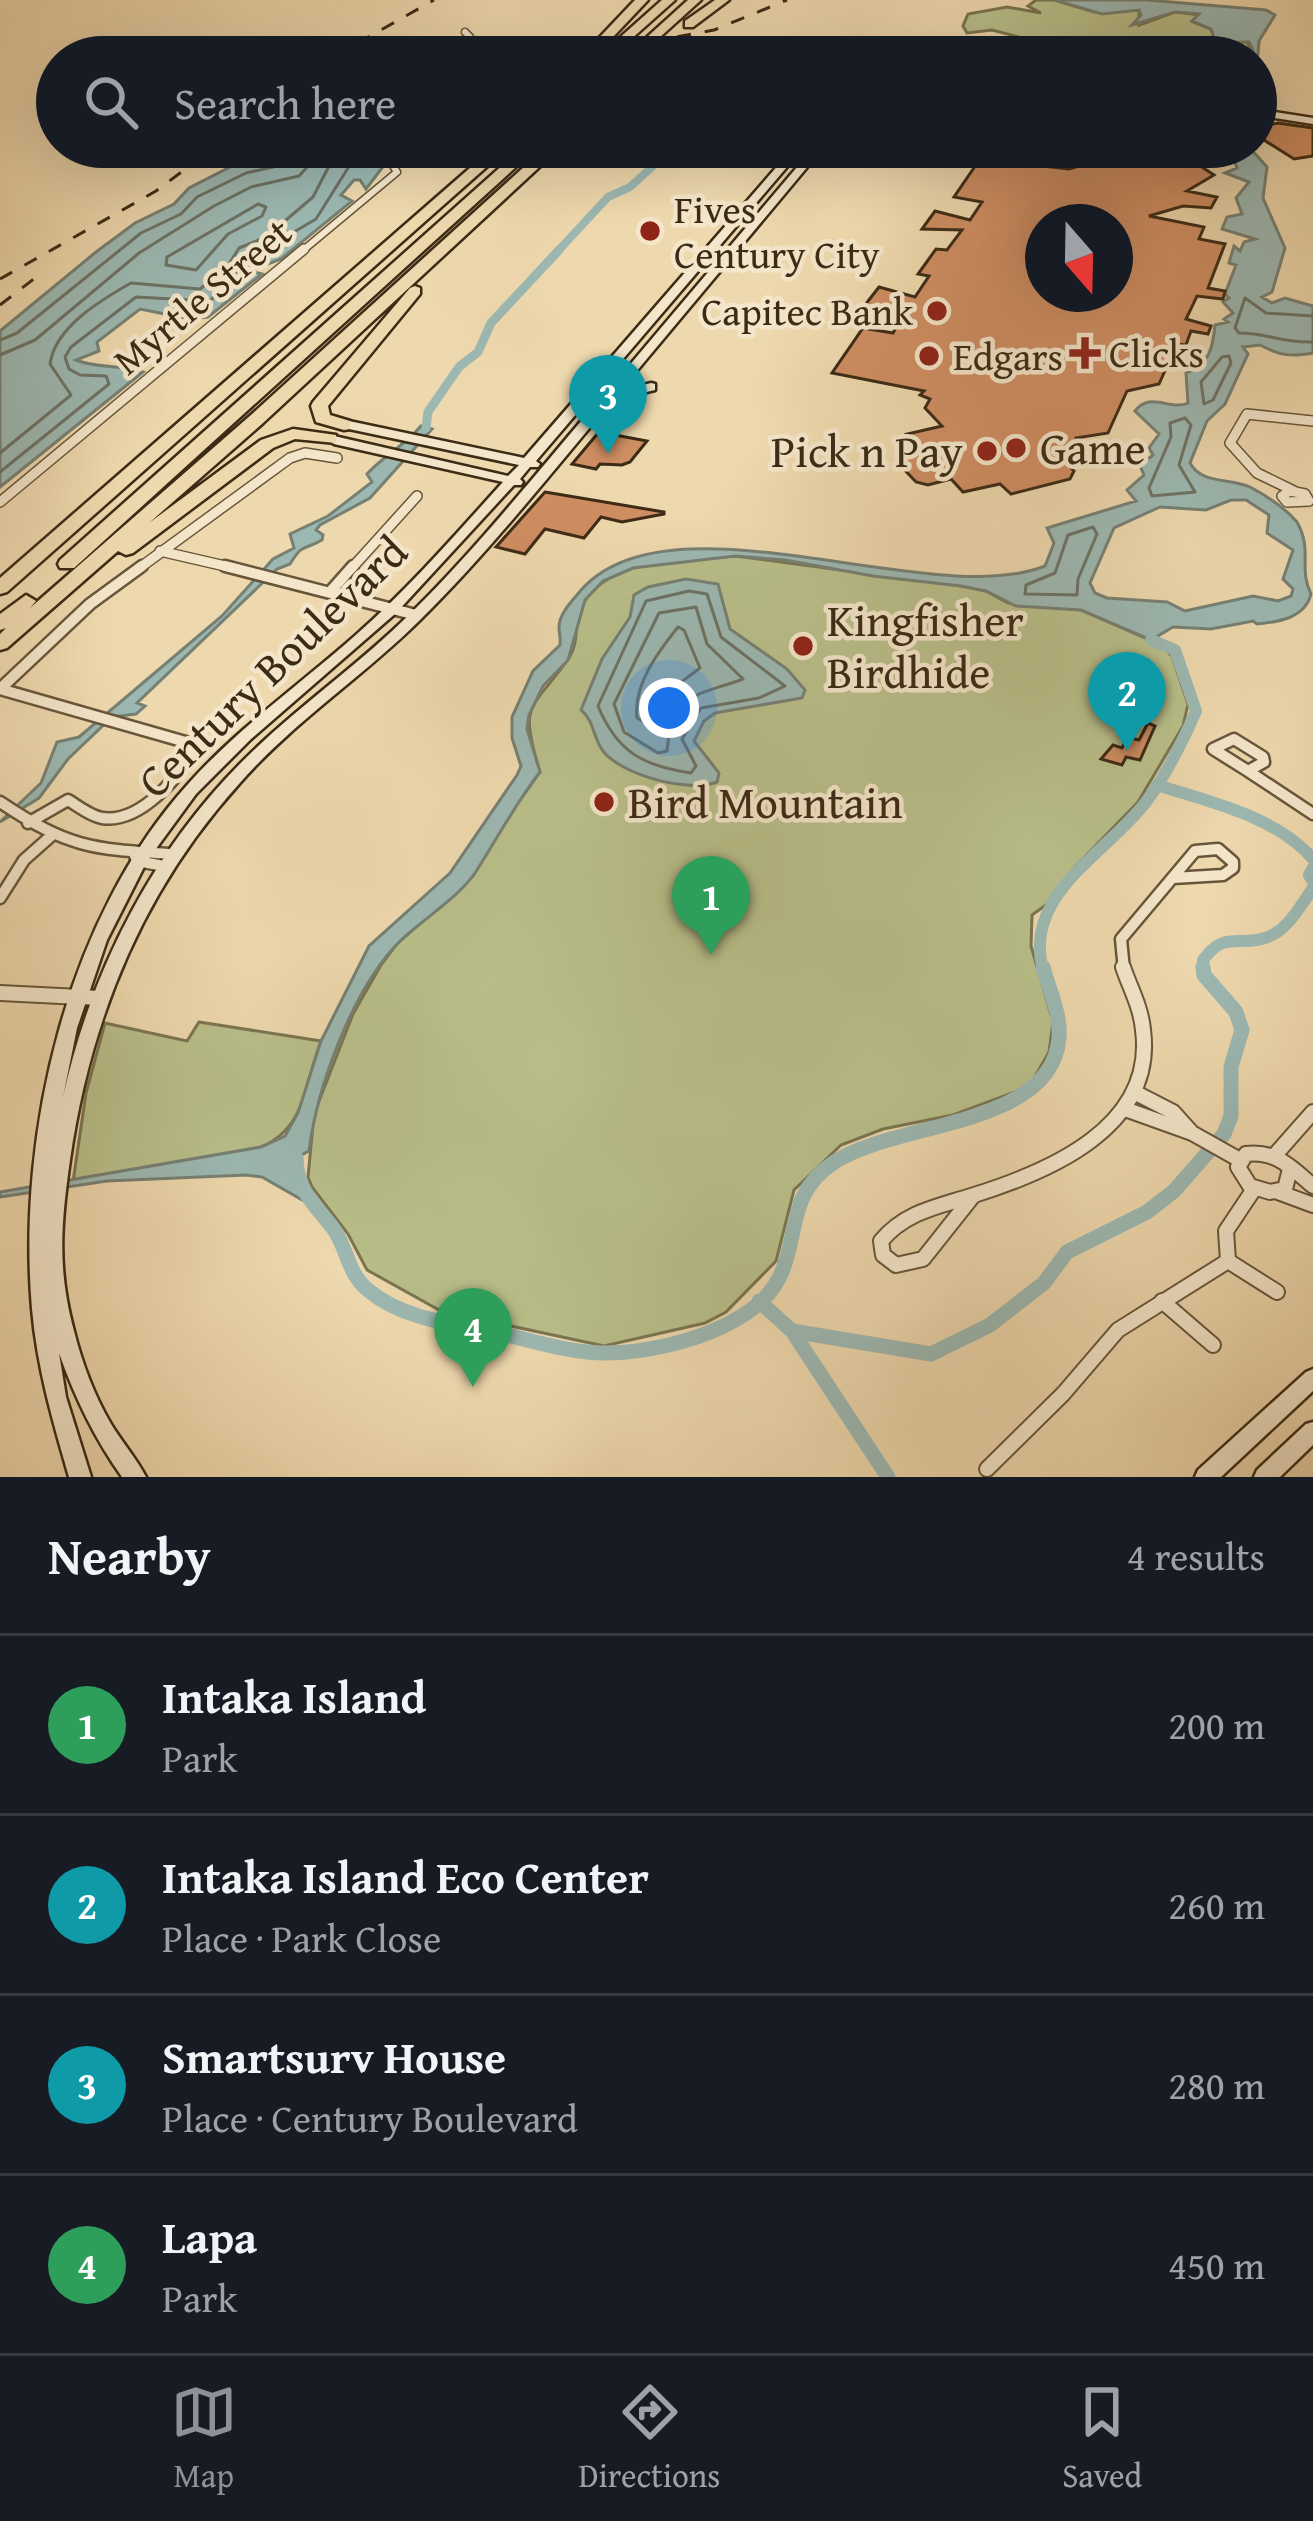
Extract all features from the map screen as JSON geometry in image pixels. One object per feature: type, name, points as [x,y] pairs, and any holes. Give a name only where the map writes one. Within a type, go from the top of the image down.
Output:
[{"type":"highway","points":[[607,36],[642,0]]},
{"type":"highway","points":[[628,36],[669,0]]},
{"type":"highway","points":[[654,36],[694,0]]},
{"type":"highway","points":[[676,36],[719,0]]},
{"type":"highway","points":[[0,588],[478,168]]},
{"type":"highway","points":[[0,624],[508,168]]},
{"type":"highway","points":[[0,648],[531,168]]},
{"type":"highway","points":[[339,437],[319,414],[325,396],[513,184]]},
{"type":"highway","points":[[0,648],[267,444],[293,434],[339,437]]},
{"type":"main road","points":[[1277,111],[1313,117]]},
{"type":"main road","name":"Century Boulevard","points":[[21,1182],[48,1048],[66,995],[101,919],[138,855],[190,791],[391,603],[510,480],[781,168]]},
{"type":"main road","name":"Century Boulevard","points":[[135,1477],[87,1406],[67,1346],[51,1267],[52,1223],[70,1094],[100,998],[131,922],[168,860],[274,738],[420,611],[800,168]]},
{"type":"main road","points":[[604,398],[651,387]]},
{"type":"main road","points":[[339,437],[416,438],[547,467]]},
{"type":"main road","points":[[339,437],[532,485]]},
{"type":"main road","points":[[27,1360],[52,1426],[80,1477]]},
{"type":"main road","points":[[1206,1477],[1313,1378]]},
{"type":"main road","points":[[1264,1477],[1313,1431]]},
{"type":"street","points":[[464,32],[469,36]]},
{"type":"street","name":"Myrtle Street","points":[[0,502],[397,172],[394,168]]},
{"type":"street","points":[[1308,507],[1231,450],[1240,421],[1252,413],[1313,421]]},
{"type":"street","points":[[14,813],[68,800],[98,817],[117,817],[164,789],[196,750],[194,743],[0,689],[26,659],[160,550],[290,458],[339,437]]},
{"type":"street","points":[[329,592],[417,496]]},
{"type":"street","points":[[160,550],[420,611]]},
{"type":"street","points":[[1245,773],[1313,814]]},
{"type":"street","points":[[14,813],[51,836],[168,860]]},
{"type":"street","points":[[0,898],[24,860],[51,836]]},
{"type":"street","points":[[973,1196],[923,1259],[902,1265],[883,1255],[880,1241],[904,1219],[1079,1151],[1125,1108],[1136,1093],[1144,1053],[1143,1023],[1119,948],[1127,928],[1188,855],[1204,848],[1222,851],[1233,862],[1223,874],[1173,878]]},
{"type":"street","points":[[0,993],[100,998]]},
{"type":"street","points":[[1136,1093],[1173,1112],[1192,1133]]},
{"type":"street","points":[[1125,1108],[1192,1133],[1233,1156],[1240,1175],[1254,1189],[1313,1205]]},
{"type":"street","points":[[1275,1155],[1313,1112]]},
{"type":"street","points":[[1233,1156],[1254,1151],[1275,1155],[1313,1186]]},
{"type":"street","points":[[1278,1192],[1290,1184],[1291,1169]]},
{"type":"street","points":[[1228,1261],[1226,1231],[1254,1189]]},
{"type":"street","points":[[1228,1261],[1277,1292]]},
{"type":"street","points":[[987,1469],[1064,1394],[1118,1330],[1228,1261]]},
{"type":"street","points":[[1162,1301],[1213,1345]]},
{"type":"green space","points":[[1036,0],[1054,0],[1094,12],[1139,10],[1139,25],[1175,12],[1200,15],[1193,22],[1211,29],[1214,36],[1015,36],[992,30],[967,33],[963,26],[968,14],[1007,7],[1041,13],[1028,6]]},
{"type":"green space","points":[[735,556],[961,586],[986,591],[1008,603],[1081,610],[1161,645],[1172,656],[1188,704],[1183,726],[1138,802],[1075,867],[1050,902],[1032,915],[1031,946],[1053,1022],[1049,1052],[1023,1089],[953,1115],[883,1129],[841,1145],[794,1190],[776,1261],[726,1312],[705,1323],[604,1346],[441,1311],[367,1270],[348,1234],[312,1187],[308,1177],[314,1114],[353,1014],[381,965],[396,945],[473,876],[492,839],[540,772],[529,719],[537,699],[572,652],[582,605],[611,577],[630,569]]},
{"type":"green space","points":[[199,1022],[321,1041],[302,1103],[287,1129],[261,1147],[73,1182],[86,1093],[105,1023],[187,1041]]},
{"type":"water","points":[[1055,0],[1147,0],[1266,10],[1275,15],[1262,36],[1213,36],[1211,29],[1192,21],[1199,14],[1175,12],[1132,25],[1141,15],[1139,10],[1102,14]]},
{"type":"water","points":[[228,168],[382,168],[366,189],[354,180],[341,195],[352,201],[281,259],[250,271],[262,274],[208,317],[190,319],[140,309],[97,342],[99,351],[76,360],[143,372],[0,487],[0,331],[96,252],[135,223],[174,204],[189,188]]},
{"type":"water","points":[[1267,168],[1263,198],[1285,248],[1272,292],[1262,297],[1272,303],[1285,298],[1313,306],[1313,353],[1286,355],[1260,345],[1243,347],[1248,354],[1225,404],[1207,421],[1190,463],[1201,474],[1256,491],[1297,522],[1311,594],[1303,609],[1265,623],[1211,629],[1173,627],[1151,640],[1081,610],[1016,606],[986,591],[961,586],[785,560],[735,556],[633,568],[603,581],[585,600],[568,660],[543,686],[529,715],[527,729],[540,772],[468,882],[400,941],[353,1011],[329,1069],[309,1151],[296,1158],[296,1178],[304,1201],[262,1177],[246,1175],[107,1181],[0,1197],[0,1192],[261,1147],[285,1136],[298,1113],[321,1041],[369,946],[450,873],[517,775],[521,766],[512,738],[512,717],[533,671],[560,645],[559,623],[568,605],[617,564],[670,551],[732,550],[936,574],[996,576],[1045,566],[1054,543],[1047,528],[1136,501],[1127,490],[1144,475],[1140,466],[1153,455],[1149,448],[1159,434],[1135,411],[1147,402],[1188,403],[1186,373],[1205,360],[1215,325],[1228,322],[1224,319],[1233,313],[1223,302],[1229,298],[1225,294],[1236,265],[1229,263],[1234,246],[1240,251],[1244,242],[1255,239],[1222,229],[1227,217],[1242,214],[1236,198],[1249,182],[1225,173]],"holes":[[[1231,500],[1246,500],[1269,515],[1267,533],[1293,550],[1283,579],[1293,589],[1291,596],[1278,601],[1253,596],[1185,611],[1167,602],[1107,598],[1095,593],[1090,583],[1114,528],[1160,507],[1206,510]]]},
{"type":"water","points":[[421,426],[432,429],[370,498],[320,525],[316,530],[322,540],[277,569],[137,703],[145,706],[136,714],[112,717],[68,759],[39,798],[0,822],[41,783],[57,742],[79,737],[222,616],[273,559],[294,548],[290,534],[328,516],[372,482],[367,474]]},
{"type":"water","points":[[686,579],[718,584],[730,629],[787,669],[805,690],[802,698],[715,713],[704,721],[694,741],[719,773],[717,782],[704,785],[673,783],[625,768],[603,751],[581,710],[602,659],[630,617],[634,595]]},
{"type":"building","points":[[1277,123],[1313,128],[1313,156],[1294,159],[1277,148]]},
{"type":"building","points":[[974,168],[1203,168],[1214,175],[1187,191],[1217,197],[1211,208],[1183,206],[1149,216],[1204,227],[1199,239],[1225,244],[1208,288],[1225,291],[1223,299],[1197,296],[1186,319],[1211,326],[1208,334],[1191,331],[1186,345],[1177,344],[1159,384],[1127,391],[1108,433],[1076,438],[1075,453],[1059,456],[1074,471],[1070,479],[1011,494],[1000,484],[963,492],[951,479],[928,485],[916,482],[898,463],[925,452],[907,434],[942,426],[925,408],[930,399],[920,395],[924,391],[832,373],[863,328],[893,333],[904,312],[875,309],[869,316],[858,314],[879,287],[915,297],[929,276],[918,274],[936,249],[947,250],[962,230],[922,229],[935,211],[970,220],[982,202],[954,197]]},
{"type":"building","points":[[599,432],[647,441],[622,465],[600,464],[596,469],[572,464]]},
{"type":"building","points":[[545,492],[664,514],[622,522],[601,517],[584,538],[545,529],[525,554],[496,547]]},
{"type":"building","points":[[1148,723],[1155,726],[1140,760],[1126,757],[1122,765],[1101,759],[1113,745],[1122,748],[1127,737],[1139,740]]},
{"type":"waterway","points":[[557,252],[608,197],[630,187],[651,168]]},
{"type":"waterway","points":[[426,428],[428,412],[459,367],[478,352],[491,323],[560,249]]},
{"type":"waterway","points":[[1151,640],[1175,650],[1196,711],[1157,785]]},
{"type":"waterway","points":[[1043,970],[1040,943],[1056,898],[1157,785]]},
{"type":"waterway","points":[[1157,785],[1261,821],[1313,859]]},
{"type":"waterway","points":[[1313,868],[1309,875],[1313,882]]},
{"type":"waterway","points":[[1204,970],[1203,960],[1218,945],[1265,938],[1280,930],[1313,888]]},
{"type":"waterway","points":[[760,1302],[787,1258],[803,1198],[833,1163],[860,1149],[1001,1106],[1029,1090],[1050,1067],[1059,1029],[1043,967]]},
{"type":"waterway","points":[[792,1331],[931,1354],[990,1325],[1044,1283],[1067,1252],[1147,1212],[1174,1191],[1224,1134],[1231,1116],[1231,1067],[1242,1030],[1236,1012],[1204,975],[1203,967]]},
{"type":"waterway","points":[[296,1158],[303,1188],[338,1236],[356,1276],[381,1299],[410,1313],[606,1353],[669,1345],[710,1332],[760,1302]]},
{"type":"waterway","points":[[760,1302],[792,1331]]},
{"type":"waterway","points":[[792,1331],[888,1477]]},
{"type":"railway","points":[[370,36],[434,0]]},
{"type":"railway","points":[[681,36],[714,30],[787,0]]},
{"type":"railway","points":[[0,279],[156,191],[187,168]]},
{"type":"railway","points":[[0,305],[44,271]]},
{"type":"place","name":"Fives Century City","points":[[650,231]]},
{"type":"place","name":"Capitec Bank","points":[[937,311]]},
{"type":"place","name":"Clicks","points":[[1085,353]]},
{"type":"place","name":"Edgars","points":[[929,356]]},
{"type":"place","name":"Game","points":[[1016,448]]},
{"type":"place","name":"Pick n Pay","points":[[987,451]]},
{"type":"place","name":"Smartsurv House","points":[[608,454]]},
{"type":"place","name":"Kingfisher Birdhide","points":[[803,646]]},
{"type":"place","name":"Intaka Island Eco Center","points":[[1127,751]]},
{"type":"place","name":"Bird Mountain","points":[[604,802]]},
{"type":"place","name":"Intaka Island","points":[[711,955]]},
{"type":"place","name":"Lapa","points":[[473,1387]]}]
